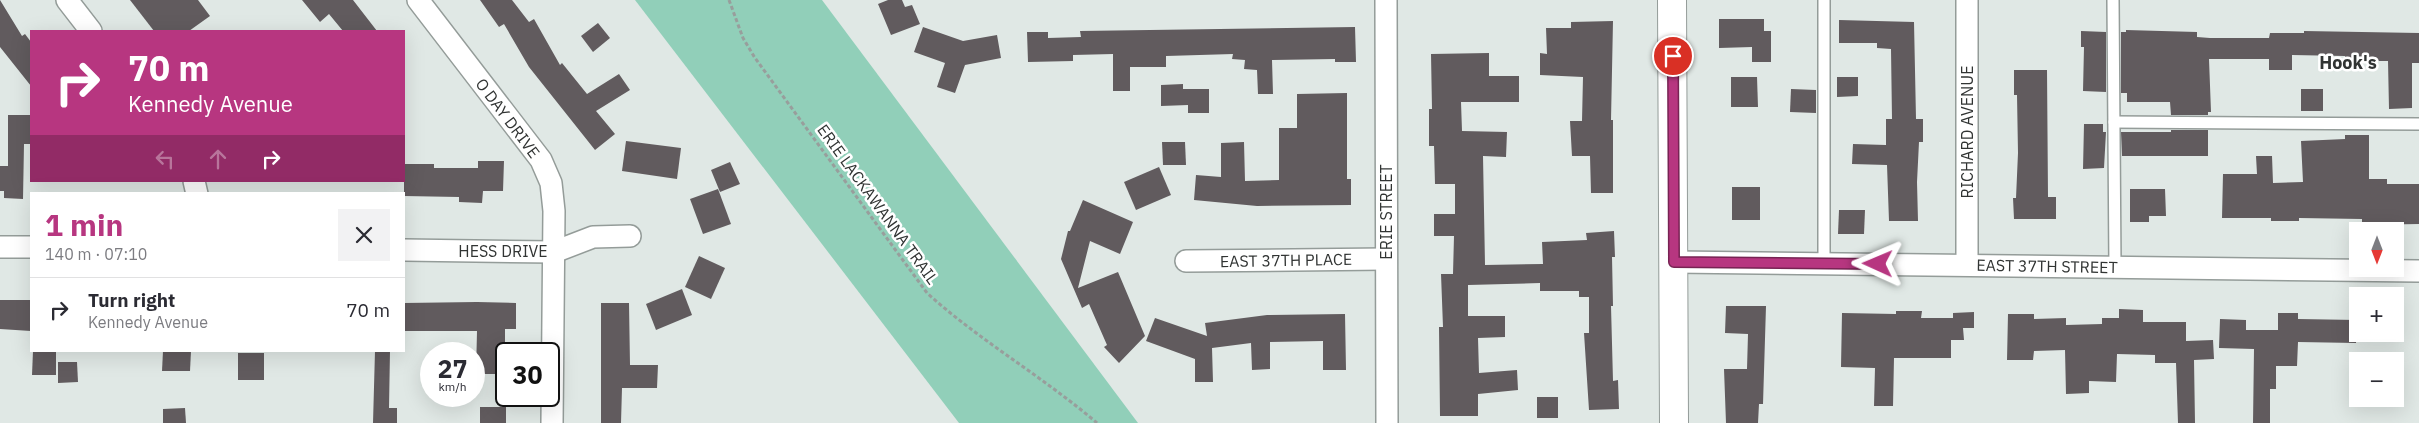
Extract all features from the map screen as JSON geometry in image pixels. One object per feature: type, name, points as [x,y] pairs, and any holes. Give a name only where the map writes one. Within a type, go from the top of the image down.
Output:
[{"type":"street","points":[[67,0],[90,30]]},
{"type":"street","name":"O DAY DRIVE","points":[[418,0],[541,160],[551,183],[554,211],[552,423]]},
{"type":"street","name":"ERIE STREET","points":[[1386,0],[1387,423]]},
{"type":"street","points":[[1672,0],[1674,423]]},
{"type":"street","name":"RICHARD AVENUE","points":[[1967,264],[1968,0]]},
{"type":"street","name":"HESS DRIVE","points":[[405,250],[554,252],[593,237],[630,236]]},
{"type":"street","points":[[0,247],[30,247]]},
{"type":"street","name":"EAST 37TH PLACE","points":[[1186,261],[1386,259]]},
{"type":"street","name":"EAST 37TH STREET","points":[[1674,262],[1967,264],[2419,271]]},
{"type":"lane","points":[[1824,0],[1824,263]]},
{"type":"lane","points":[[2113,0],[2115,267]]},
{"type":"lane","points":[[2114,122],[2419,124]]},
{"type":"path","name":"ERIE LACKAWANNA TRAIL","points":[[729,0],[743,38],[755,58],[927,293],[958,321],[1064,395],[1097,423]]},
{"type":"green space","points":[[635,0],[822,0],[1138,423],[959,423]]},
{"type":"building","points":[[0,0],[22,36],[25,34],[30,41],[30,85],[0,47]]},
{"type":"building","points":[[130,0],[198,0],[210,16],[190,30],[153,30]]},
{"type":"building","points":[[302,0],[353,0],[376,30],[342,30],[329,14],[320,22]]},
{"type":"building","points":[[480,0],[512,0],[529,22],[534,19],[560,65],[562,63],[587,94],[619,74],[630,90],[596,111],[615,134],[595,150],[529,67],[504,24],[499,27]]},
{"type":"building","points":[[888,0],[902,0],[905,7],[912,5],[920,24],[891,35],[878,4]]},
{"type":"building","points":[[1719,19],[1764,19],[1764,31],[1771,31],[1771,62],[1752,62],[1752,47],[1719,48]]},
{"type":"building","points":[[1839,20],[1914,22],[1916,119],[1923,119],[1923,142],[1919,142],[1917,182],[1918,221],[1889,221],[1887,165],[1852,164],[1853,144],[1886,145],[1886,119],[1892,119],[1891,49],[1877,48],[1877,43],[1839,43]]},
{"type":"building","points":[[1613,21],[1611,120],[1613,120],[1613,193],[1591,193],[1590,156],[1572,156],[1570,121],[1582,121],[1583,77],[1540,75],[1540,53],[1547,54],[1546,28],[1571,28],[1571,22]]},
{"type":"building","points":[[598,23],[610,38],[593,52],[581,36]]},
{"type":"building","points":[[923,27],[963,41],[997,35],[1001,58],[965,65],[955,93],[937,87],[945,63],[914,52]]},
{"type":"building","points":[[1355,27],[1356,62],[1335,62],[1335,59],[1272,60],[1273,94],[1258,94],[1257,70],[1244,69],[1245,60],[1232,59],[1233,54],[1166,56],[1166,67],[1130,67],[1130,91],[1113,91],[1113,54],[1073,55],[1073,61],[1028,62],[1027,32],[1048,32],[1048,38],[1081,37],[1080,31]]},
{"type":"building","points":[[2126,30],[2197,32],[2197,37],[2210,38],[2269,38],[2270,33],[2304,33],[2304,31],[2419,33],[2419,63],[2412,63],[2412,108],[2389,109],[2388,61],[2345,61],[2345,56],[2292,55],[2292,70],[2269,70],[2269,59],[2209,59],[2211,112],[2208,112],[2208,115],[2171,115],[2170,102],[2127,102],[2127,93],[2121,93],[2121,32],[2126,32]]},
{"type":"building","points":[[2081,31],[2106,32],[2106,92],[2083,91],[2084,47],[2081,47]]},
{"type":"building","points":[[1489,53],[1489,76],[1519,76],[1519,102],[1461,102],[1462,131],[1507,132],[1506,157],[1483,156],[1485,265],[1543,264],[1542,242],[1587,240],[1586,233],[1614,231],[1615,257],[1612,257],[1613,306],[1611,306],[1613,381],[1618,380],[1619,409],[1589,410],[1584,333],[1589,333],[1589,297],[1579,297],[1579,291],[1540,291],[1540,283],[1468,285],[1468,316],[1505,316],[1505,337],[1478,338],[1479,373],[1517,370],[1518,390],[1478,394],[1478,416],[1440,416],[1439,327],[1443,327],[1441,274],[1453,274],[1454,236],[1434,236],[1434,214],[1455,214],[1455,184],[1435,184],[1434,146],[1429,146],[1429,109],[1432,109],[1431,54]]},
{"type":"building","points":[[2014,70],[2047,70],[2048,197],[2056,197],[2056,219],[2014,219],[2013,198],[2016,198],[2018,153],[2017,95],[2014,95]]},
{"type":"building","points":[[1731,77],[1757,77],[1758,107],[1731,107]]},
{"type":"building","points":[[1837,77],[1858,77],[1858,96],[1837,97]]},
{"type":"building","points":[[1183,84],[1183,89],[1209,89],[1209,113],[1188,113],[1188,105],[1161,106],[1161,85]]},
{"type":"building","points":[[1791,89],[1816,90],[1816,113],[1790,112]]},
{"type":"building","points":[[2301,89],[2323,89],[2323,111],[2301,111]]},
{"type":"building","points":[[1347,93],[1347,179],[1351,179],[1351,205],[1257,206],[1194,200],[1196,175],[1221,177],[1221,143],[1244,142],[1245,181],[1279,180],[1279,128],[1297,128],[1297,94]]},
{"type":"building","points":[[8,115],[30,115],[30,144],[24,144],[23,199],[4,198],[4,191],[0,191],[0,166],[8,166]]},
{"type":"building","points":[[2084,124],[2103,124],[2103,132],[2106,132],[2104,168],[2083,169]]},
{"type":"building","points":[[2171,130],[2208,130],[2208,156],[2122,156],[2121,132],[2171,132]]},
{"type":"building","points":[[2345,135],[2369,135],[2369,179],[2387,179],[2387,184],[2419,184],[2419,224],[2362,222],[2362,219],[2299,218],[2299,221],[2271,221],[2271,218],[2222,218],[2223,174],[2257,174],[2256,156],[2272,156],[2273,183],[2303,182],[2301,141],[2345,139]]},
{"type":"building","points":[[626,141],[681,148],[677,179],[622,171]]},
{"type":"building","points":[[1162,142],[1185,142],[1186,165],[1163,165]]},
{"type":"building","points":[[478,161],[504,161],[503,191],[483,191],[482,203],[459,202],[459,197],[405,196],[405,164],[434,164],[434,168],[478,168]]},
{"type":"building","points":[[730,162],[740,184],[720,192],[711,170]]},
{"type":"building","points":[[1159,167],[1171,195],[1136,210],[1124,182]]},
{"type":"building","points":[[1732,187],[1760,187],[1760,220],[1732,220]]},
{"type":"building","points":[[718,189],[731,224],[703,234],[690,199]]},
{"type":"building","points":[[2130,189],[2165,189],[2166,216],[2149,216],[2149,222],[2130,222]]},
{"type":"building","points":[[1083,200],[1133,222],[1120,254],[1090,241],[1078,288],[1118,272],[1145,336],[1119,363],[1104,347],[1107,345],[1089,304],[1082,308],[1061,259],[1068,231],[1070,231]]},
{"type":"building","points":[[1839,210],[1865,210],[1864,234],[1838,234]]},
{"type":"building","points":[[699,256],[725,268],[711,299],[685,287]]},
{"type":"building","points":[[682,289],[692,315],[656,330],[646,304]]},
{"type":"building","points":[[0,300],[30,300],[30,331],[0,329]]},
{"type":"building","points":[[405,303],[516,303],[516,329],[505,329],[505,342],[495,342],[495,374],[485,374],[485,342],[477,342],[477,331],[405,331]]},
{"type":"building","points":[[601,303],[629,303],[630,365],[658,365],[657,388],[622,388],[621,423],[601,423]]},
{"type":"building","points":[[1726,306],[1766,306],[1763,404],[1759,404],[1758,423],[1726,423],[1724,369],[1747,369],[1748,334],[1725,333]]},
{"type":"building","points":[[2119,309],[2143,310],[2143,322],[2186,322],[2186,341],[2213,340],[2214,359],[2194,360],[2195,423],[2178,423],[2176,363],[2155,363],[2155,355],[2117,354],[2116,382],[2089,381],[2089,393],[2066,394],[2065,350],[2034,351],[2033,360],[2007,360],[2008,314],[2034,314],[2034,319],[2066,318],[2066,325],[2102,324],[2102,318],[2119,318]]},
{"type":"building","points":[[1896,311],[1922,311],[1921,318],[1953,318],[1953,313],[1974,312],[1974,328],[1963,328],[1964,340],[1951,340],[1951,358],[1894,358],[1893,406],[1874,406],[1875,368],[1841,367],[1842,313],[1896,314]]},
{"type":"building","points":[[2278,313],[2298,313],[2298,319],[2349,320],[2349,342],[2356,343],[2298,342],[2297,366],[2276,366],[2276,389],[2270,389],[2270,423],[2253,423],[2254,349],[2219,348],[2220,319],[2246,320],[2246,330],[2278,330]]},
{"type":"building","points":[[1345,314],[1346,370],[1323,370],[1323,341],[1270,342],[1270,369],[1252,370],[1251,343],[1212,348],[1213,382],[1195,382],[1195,359],[1146,341],[1155,318],[1207,336],[1205,323],[1267,315]]},
{"type":"building","points":[[33,352],[56,352],[56,375],[32,375]]},
{"type":"building","points":[[163,352],[191,352],[190,371],[162,371]]},
{"type":"building","points":[[375,352],[390,352],[389,408],[397,408],[397,423],[373,423]]},
{"type":"building","points":[[238,353],[264,353],[264,380],[238,380]]},
{"type":"building","points":[[58,362],[77,362],[78,382],[58,383]]},
{"type":"building","points":[[1537,397],[1558,397],[1558,418],[1537,418]]},
{"type":"building","points":[[480,407],[506,407],[506,423],[480,423]]},
{"type":"building","points":[[185,408],[186,423],[163,423],[163,409]]},
{"type":"district","name":"Hook's","points":[[2348,63]]},
{"type":"route","points":[[1673,56],[1674,262],[1878,264]]}]
